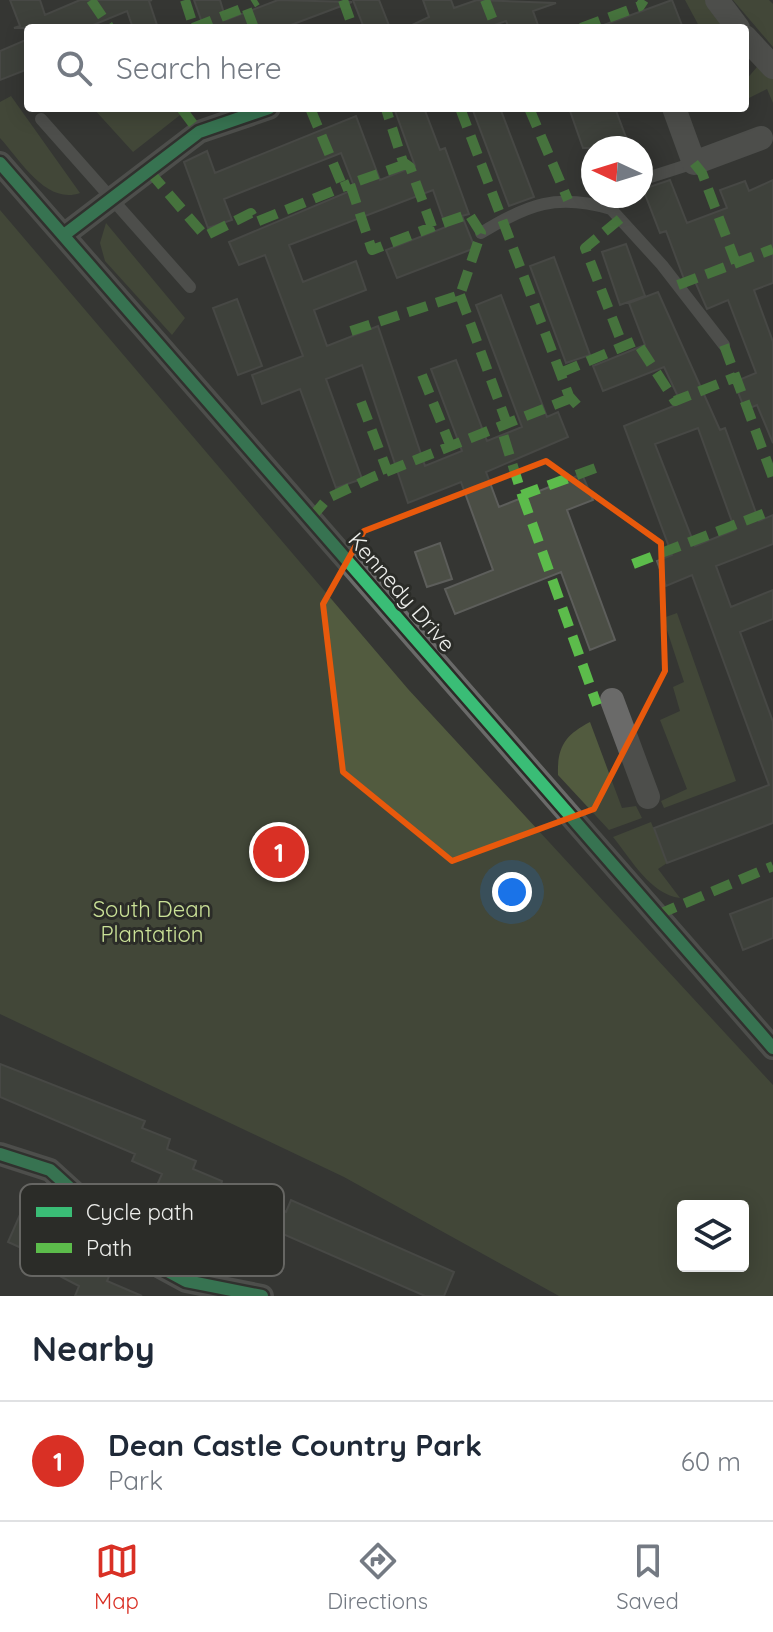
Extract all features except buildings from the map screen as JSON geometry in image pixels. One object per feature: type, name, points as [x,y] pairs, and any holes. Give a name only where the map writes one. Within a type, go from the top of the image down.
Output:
[{"type":"street","points":[[717,0],[734,24]]},
{"type":"street","points":[[749,44],[773,67]]},
{"type":"street","points":[[64,235],[199,132],[257,112]]},
{"type":"street","points":[[675,112],[694,163],[761,138]]},
{"type":"street","name":"Kennedy Drive","points":[[0,163],[773,1048]]},
{"type":"street","points":[[612,700],[648,797]]},
{"type":"street","points":[[0,1154],[50,1170],[65,1184]]},
{"type":"street","points":[[177,1276],[186,1281],[262,1296]]},
{"type":"lane","points":[[41,119],[190,287]]},
{"type":"lane","points":[[653,176],[694,163]]},
{"type":"lane","points":[[481,233],[544,202],[574,200],[611,209],[662,265],[724,345]]},
{"type":"highlighted area","points":[[546,461],[661,543],[665,671],[594,809],[452,861],[343,772],[323,604],[364,531]]},
{"type":"green space","points":[[685,0],[705,0],[724,24],[698,24]]},
{"type":"green space","points":[[733,0],[769,0],[773,4],[773,47]]},
{"type":"green space","points":[[757,67],[773,76],[773,103],[767,89],[749,98],[749,76]]},
{"type":"green space","points":[[11,96],[80,193],[56,193],[45,187],[0,138],[0,102]]},
{"type":"green space","points":[[97,112],[184,112],[133,152]]},
{"type":"green space","name":"South Dean Plantation","points":[[0,210],[408,689],[773,1085],[773,1296],[559,1296],[344,1177],[0,1014]]},
{"type":"green space","points":[[106,223],[185,318],[172,335],[105,261],[100,243]]},
{"type":"green space","points":[[677,613],[736,781],[664,808],[661,801],[687,789],[660,720],[680,711],[673,687],[684,682],[663,618]]},
{"type":"green space","points":[[590,722],[622,808],[636,806],[642,818],[609,830],[558,775],[564,743]]},
{"type":"green space","points":[[651,822],[667,863],[658,869],[680,898],[650,883],[613,837]]},
{"type":"marked path","points":[[91,0],[107,24]]},
{"type":"marked path","points":[[185,0],[193,24]]},
{"type":"marked path","points":[[252,24],[246,7],[257,0]]},
{"type":"marked path","points":[[343,0],[352,24]]},
{"type":"marked path","points":[[485,0],[494,24]]},
{"type":"marked path","points":[[592,24],[640,6],[644,0]]},
{"type":"marked path","points":[[203,24],[246,7]]},
{"type":"marked path","points":[[184,112],[199,132]]},
{"type":"marked path","points":[[312,112],[343,187]]},
{"type":"marked path","points":[[351,331],[460,295],[481,233],[469,214],[432,227],[410,167],[403,162],[387,112]]},
{"type":"marked path","points":[[462,112],[569,396],[583,412]]},
{"type":"marked path","points":[[531,112],[568,200]]},
{"type":"marked path","points":[[694,163],[702,173],[736,263]]},
{"type":"marked path","points":[[406,164],[350,184],[372,250],[432,227]]},
{"type":"marked path","points":[[149,171],[205,236],[251,213],[256,222],[350,184]]},
{"type":"marked path","points":[[620,219],[585,248],[623,346]]},
{"type":"marked path","points":[[678,285],[773,249]]},
{"type":"marked path","points":[[460,295],[506,421],[502,431],[522,495],[601,466]]},
{"type":"marked path","points":[[560,373],[636,341],[675,401],[736,377]]},
{"type":"marked path","points":[[724,345],[773,478]]},
{"type":"marked path","points":[[422,375],[451,447]]},
{"type":"marked path","points":[[311,518],[328,498],[373,477],[571,398]]},
{"type":"marked path","points":[[361,402],[388,473]]},
{"type":"marked path","points":[[522,495],[597,705]]},
{"type":"marked path","points":[[633,564],[773,510]]},
{"type":"marked path","points":[[657,915],[773,866]]},
{"type":"cycle path","points":[[64,235],[199,132],[257,112]]},
{"type":"cycle path","points":[[0,163],[773,1048]]},
{"type":"cycle path","points":[[0,1154],[50,1170],[65,1184]]},
{"type":"cycle path","points":[[177,1276],[186,1281],[262,1296]]},
{"type":"place","name":"Dean Castle Country Park","points":[[279,852]]}]
